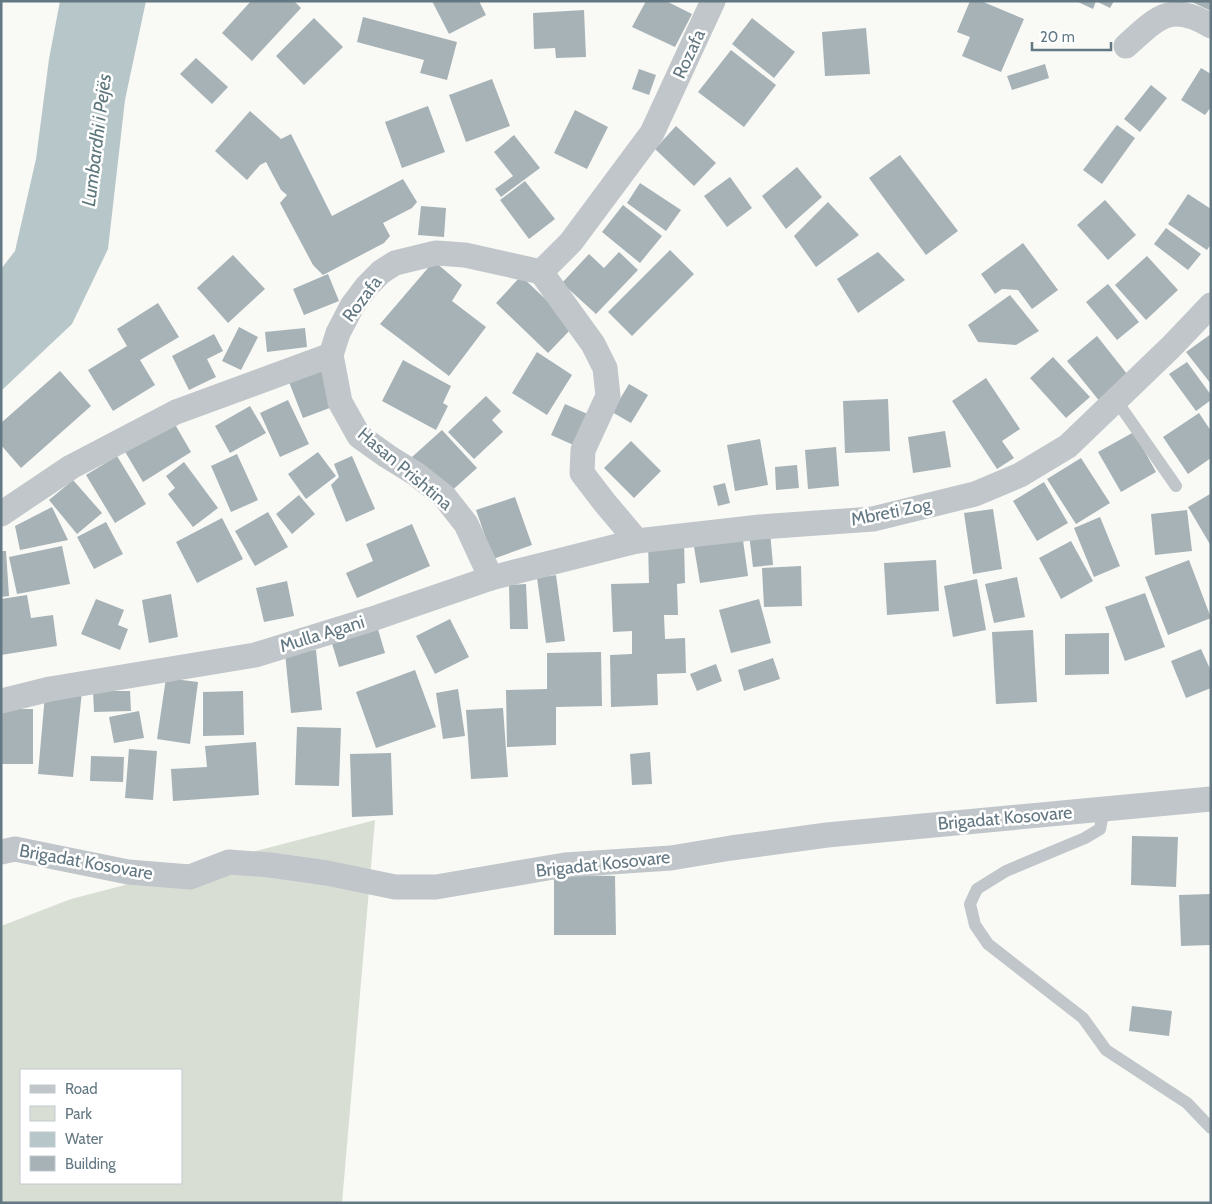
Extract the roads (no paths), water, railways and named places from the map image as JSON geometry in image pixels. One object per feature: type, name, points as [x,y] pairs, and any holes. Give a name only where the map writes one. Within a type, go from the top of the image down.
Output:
[{"type":"street","name":"Rozafa","points":[[331,355],[338,333],[352,306],[367,286],[381,272],[395,264],[436,253],[465,255],[541,272],[572,242],[652,133],[713,1]]},
{"type":"street","points":[[1126,46],[1144,29],[1162,16],[1185,14],[1211,26]]},
{"type":"street","points":[[541,272],[592,344],[605,368],[608,396],[583,450],[582,473],[637,541]]},
{"type":"street","name":"Mbreti Zog","points":[[637,541],[760,527],[873,519],[975,494],[1020,475],[1068,446],[1171,347],[1211,305]]},
{"type":"street","points":[[1,514],[71,467],[176,412],[331,355]]},
{"type":"street","name":"Hasan Prishtina","points":[[331,355],[340,402],[359,436],[416,474],[444,496],[466,524],[491,578]]},
{"type":"street","name":"Mulla Agani","points":[[1,701],[50,689],[255,655],[372,619],[491,578],[637,541]]},
{"type":"street","name":"Brigadat Kosovare","points":[[1,852],[15,848],[128,872],[172,876],[190,877],[229,862],[270,865],[327,873],[395,887],[436,887],[565,865],[671,858],[827,835],[1211,799]]},
{"type":"lane","points":[[1116,400],[1176,486]]},
{"type":"lane","points":[[1104,808],[1100,829],[1085,838],[1006,871],[977,889],[970,904],[975,925],[988,944],[1083,1018],[1106,1050],[1187,1104],[1211,1128]]},
{"type":"water","name":"Lumbardhi i Pejës","points":[[60,1],[146,1],[125,100],[108,249],[72,324],[1,391],[1,269],[15,251],[36,159],[49,59]]}]
